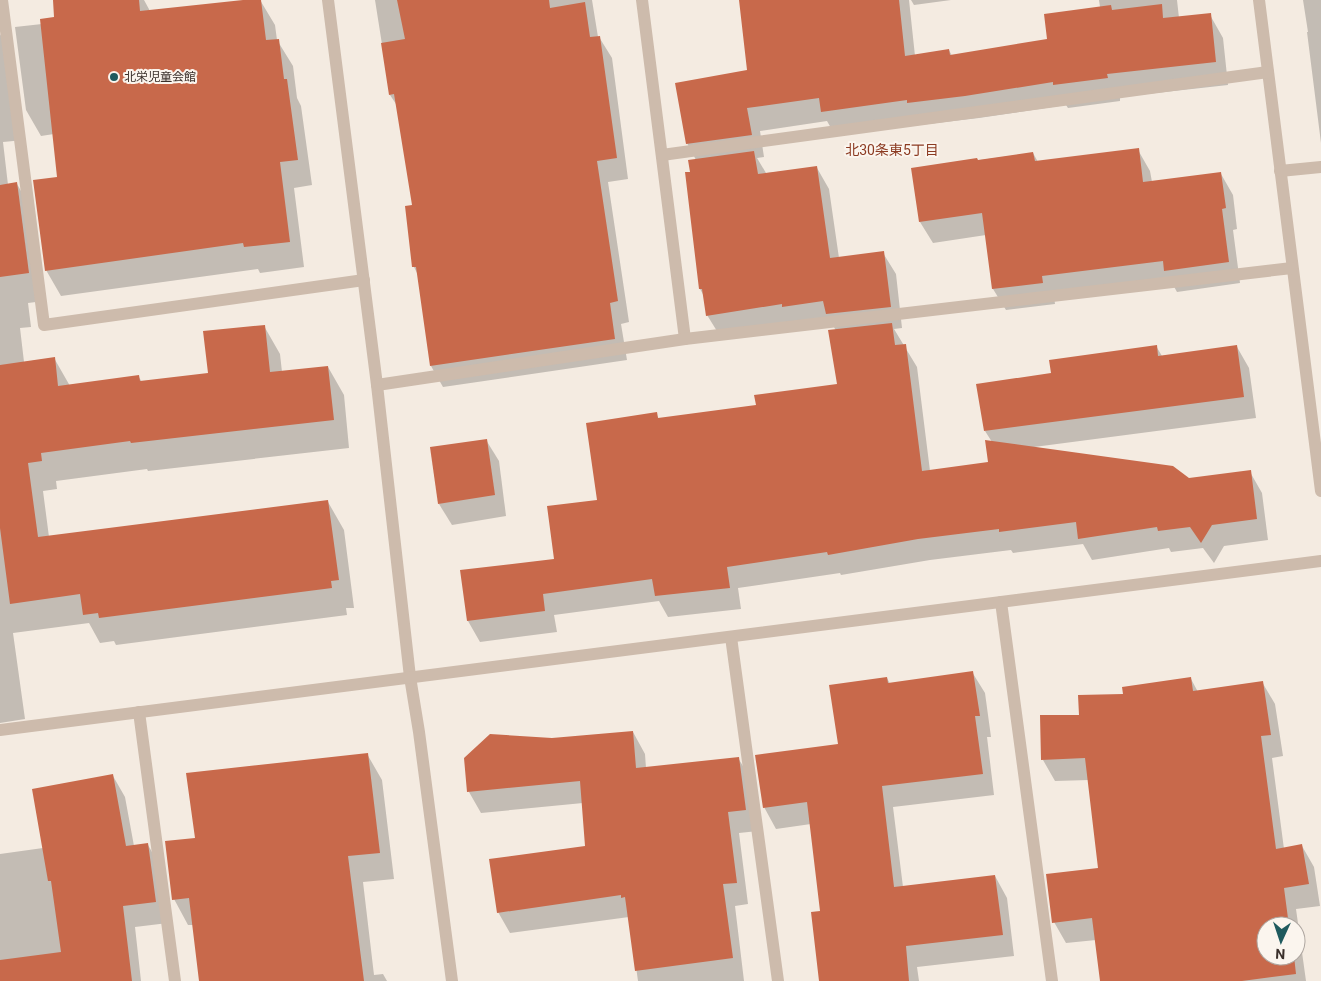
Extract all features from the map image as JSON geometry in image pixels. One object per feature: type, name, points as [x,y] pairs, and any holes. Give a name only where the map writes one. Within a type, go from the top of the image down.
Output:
[{"type":"street","points":[[2,0],[44,326],[364,280]]},
{"type":"street","points":[[328,0],[377,385],[410,677],[452,981]]},
{"type":"street","points":[[642,0],[685,339]]},
{"type":"street","points":[[1259,0],[1321,491]]},
{"type":"street","points":[[662,155],[1268,72]]},
{"type":"street","points":[[1280,171],[1321,167]]},
{"type":"street","points":[[377,385],[685,339],[1292,268]]},
{"type":"street","points":[[0,730],[1321,561]]},
{"type":"street","points":[[1001,602],[1052,981]]},
{"type":"street","points":[[731,637],[778,981]]},
{"type":"street","points":[[139,712],[175,981]]},
{"type":"building","points":[[53,0],[139,0],[140,11],[243,0],[261,0],[266,40],[279,39],[284,79],[287,79],[298,160],[280,162],[290,242],[244,247],[243,243],[45,271],[33,180],[57,177],[40,19],[54,17]]},
{"type":"building","points":[[397,0],[549,0],[550,8],[585,2],[590,37],[600,36],[617,158],[597,161],[618,301],[610,303],[615,339],[430,366],[416,267],[412,267],[405,206],[412,205],[394,94],[389,95],[381,43],[405,39]]},
{"type":"building","points":[[739,0],[899,0],[905,56],[949,49],[950,55],[1047,39],[1044,14],[1111,5],[1112,10],[1162,4],[1163,18],[1211,13],[1216,62],[1107,74],[1108,78],[1053,85],[1053,82],[965,96],[907,103],[907,100],[821,112],[819,98],[747,108],[752,135],[686,144],[675,83],[747,70]]},
{"type":"building","points":[[1139,148],[1143,182],[1221,172],[1226,208],[1222,209],[1229,262],[1164,271],[1163,261],[1042,276],[1043,283],[992,289],[982,213],[919,222],[911,168],[1033,152],[1035,161]]},
{"type":"building","points":[[754,151],[758,174],[817,166],[830,258],[884,251],[891,307],[826,314],[823,301],[782,307],[782,304],[706,316],[702,289],[699,289],[685,172],[690,172],[688,160]]},
{"type":"building","points":[[17,182],[29,273],[0,277],[0,185]]},
{"type":"building","points":[[892,323],[895,345],[906,344],[922,471],[988,462],[985,440],[1173,466],[1189,478],[1251,470],[1257,519],[1212,525],[1201,543],[1190,527],[1158,531],[1157,527],[1078,539],[1076,522],[999,532],[999,529],[918,539],[828,555],[827,552],[727,567],[730,588],[655,596],[652,579],[543,594],[545,611],[467,621],[460,570],[554,559],[547,506],[597,500],[586,423],[657,412],[658,418],[756,405],[754,395],[837,384],[828,330]]},
{"type":"building","points":[[265,325],[270,372],[328,366],[334,420],[131,443],[130,441],[41,453],[42,461],[28,463],[38,537],[328,500],[339,580],[331,581],[332,588],[99,618],[98,613],[83,615],[80,594],[10,604],[0,528],[0,365],[55,357],[58,386],[139,375],[140,381],[208,373],[203,331]]},
{"type":"building","points":[[1157,345],[1158,356],[1237,345],[1244,397],[984,431],[976,384],[1051,373],[1049,360]]},
{"type":"building","points":[[487,439],[495,495],[438,504],[430,447]]},
{"type":"building","points":[[973,671],[980,716],[975,716],[983,774],[882,786],[894,887],[995,875],[1003,935],[906,946],[909,981],[819,981],[811,912],[820,911],[807,802],[763,808],[755,755],[838,744],[829,685],[887,677],[888,683]]},
{"type":"building","points":[[1191,677],[1193,691],[1263,681],[1271,735],[1261,736],[1276,849],[1302,844],[1309,884],[1284,888],[1288,916],[1256,916],[1256,966],[1295,966],[1296,974],[1242,981],[1100,981],[1092,918],[1052,923],[1046,874],[1098,868],[1085,758],[1041,760],[1040,715],[1079,715],[1078,695],[1123,694],[1122,687]]},
{"type":"building","points":[[633,731],[636,768],[739,757],[746,810],[728,812],[737,883],[723,884],[733,958],[635,971],[625,897],[621,898],[621,895],[497,913],[489,859],[585,846],[580,781],[467,792],[464,758],[490,734],[552,738]]},
{"type":"building","points":[[368,753],[380,853],[348,856],[364,981],[199,981],[189,898],[172,900],[165,841],[195,838],[186,773]]},
{"type":"building","points":[[113,774],[126,846],[148,843],[156,902],[123,906],[132,981],[0,981],[0,960],[61,952],[51,881],[48,881],[32,789]]},
{"type":"place","name":"北栄児童会館","points":[[114,77]]},
{"type":"district","name":"北30条東5丁目","points":[[892,150]]}]
